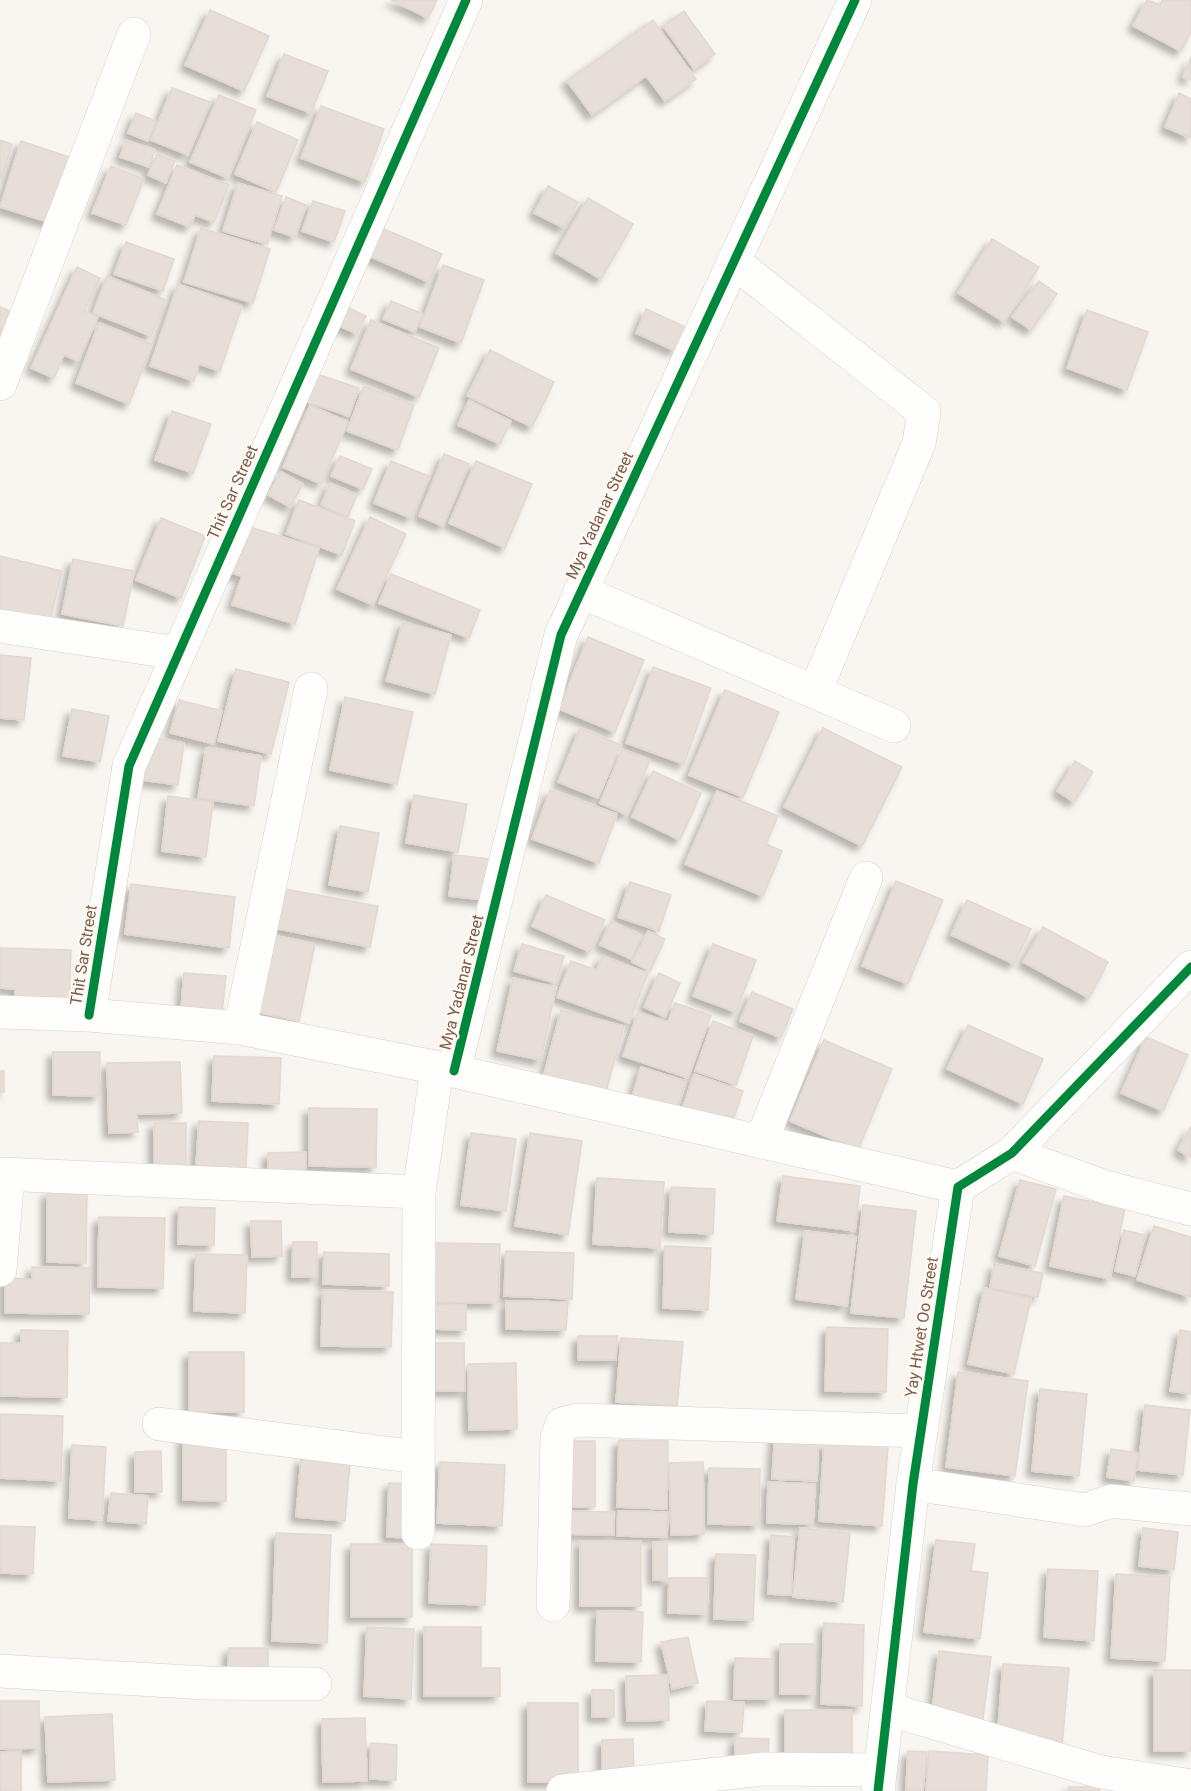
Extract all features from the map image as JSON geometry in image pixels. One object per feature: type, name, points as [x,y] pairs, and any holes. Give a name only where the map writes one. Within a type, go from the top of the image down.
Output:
[{"type":"street","name":"Thit Sar Street","points":[[89,1015],[129,766],[466,0]]},
{"type":"street","name":"Mya Yadanar Street","points":[[418,1533],[419,1192],[446,1070],[561,635],[855,0]]},
{"type":"street","points":[[0,384],[134,34]]},
{"type":"street","points":[[733,261],[924,412],[919,443],[815,692]]},
{"type":"street","points":[[580,591],[894,726]]},
{"type":"street","points":[[0,626],[177,653]]},
{"type":"street","points":[[240,1028],[311,689]]},
{"type":"street","points":[[761,1142],[866,878]]},
{"type":"street","points":[[0,1012],[89,1015],[240,1028],[446,1070],[958,1187],[1012,1153],[1191,968]]},
{"type":"street","points":[[1012,1153],[1105,1187],[1191,1209]]},
{"type":"street","points":[[0,1270],[4,1174],[419,1192]]},
{"type":"street","name":"Yay Htwet Oo Street","points":[[879,1780],[920,1431],[958,1187]]},
{"type":"street","points":[[553,1605],[557,1438],[562,1424],[578,1420],[920,1431]]},
{"type":"street","points":[[159,1424],[418,1457]]},
{"type":"street","points":[[913,1484],[1084,1510],[1111,1501],[1191,1509]]},
{"type":"street","points":[[0,1671],[206,1683],[315,1684]]},
{"type":"street","points":[[888,1709],[1101,1773],[1191,1786]]},
{"type":"street","points":[[563,1791],[764,1769],[879,1780]]},
{"type":"building","points":[[391,0],[437,0],[428,18]]},
{"type":"building","points":[[1147,0],[1160,5],[1162,0],[1191,0],[1191,32],[1181,51],[1133,26]]},
{"type":"building","points":[[210,10],[269,36],[244,91],[185,65]]},
{"type":"building","points":[[684,11],[715,54],[694,69],[663,26]]},
{"type":"building","points":[[653,20],[696,79],[665,101],[646,76],[592,115],[567,81]]},
{"type":"building","points":[[284,54],[328,71],[311,113],[267,96]]},
{"type":"building","points":[[1191,57],[1191,80],[1183,77]]},
{"type":"building","points":[[172,88],[210,102],[188,155],[151,140]]},
{"type":"building","points":[[1179,93],[1191,99],[1191,138],[1165,127]]},
{"type":"building","points":[[219,95],[256,110],[228,178],[190,162]]},
{"type":"building","points":[[321,106],[384,129],[365,182],[301,158]]},
{"type":"building","points":[[136,113],[156,121],[148,141],[128,133]]},
{"type":"building","points":[[257,122],[298,140],[276,192],[235,174]]},
{"type":"building","points":[[0,140],[12,144],[3,175],[0,175]]},
{"type":"building","points":[[126,140],[155,150],[149,167],[120,157]]},
{"type":"building","points":[[21,141],[72,158],[51,223],[0,207]]},
{"type":"building","points":[[157,154],[175,161],[166,183],[148,175]]},
{"type":"building","points":[[177,165],[229,185],[214,222],[195,215],[190,227],[157,214]]},
{"type":"building","points":[[111,166],[144,179],[126,225],[92,213]]},
{"type":"building","points":[[238,183],[282,196],[267,244],[223,231]]},
{"type":"building","points":[[548,186],[578,202],[564,228],[534,213]]},
{"type":"building","points":[[286,197],[306,205],[295,237],[274,230]]},
{"type":"building","points":[[588,198],[633,224],[601,279],[556,253]]},
{"type":"building","points":[[313,201],[345,211],[334,242],[302,231]]},
{"type":"building","points":[[375,225],[442,254],[429,282],[362,253]]},
{"type":"building","points":[[201,228],[270,249],[253,303],[184,282]]},
{"type":"building","points":[[992,239],[1039,267],[1004,322],[958,293]]},
{"type":"building","points":[[126,242],[174,259],[163,291],[114,274]]},
{"type":"building","points":[[443,265],[484,280],[461,343],[420,327]]},
{"type":"building","points":[[77,267],[100,278],[84,311],[98,317],[78,361],[64,355],[54,378],[31,368]]},
{"type":"building","points":[[107,276],[166,300],[151,336],[93,313]]},
{"type":"building","points":[[1039,281],[1057,294],[1031,330],[1012,317]]},
{"type":"building","points":[[178,284],[242,306],[220,371],[199,364],[194,381],[150,366]]},
{"type":"building","points":[[391,301],[423,314],[415,332],[383,319]]},
{"type":"building","points":[[339,303],[366,316],[357,334],[331,322]]},
{"type":"building","points":[[0,307],[18,315],[0,355]]},
{"type":"building","points":[[646,309],[686,327],[675,351],[636,333]]},
{"type":"building","points":[[1087,310],[1148,332],[1127,390],[1067,368]]},
{"type":"building","points":[[371,320],[439,348],[419,397],[351,369]]},
{"type":"building","points":[[99,323],[152,344],[129,404],[76,383]]},
{"type":"building","points":[[490,350],[554,382],[532,427],[467,396]]},
{"type":"building","points":[[317,374],[359,388],[349,416],[307,402]]},
{"type":"building","points":[[364,386],[414,405],[398,450],[347,431]]},
{"type":"building","points":[[469,400],[511,421],[500,444],[458,425]]},
{"type":"building","points":[[310,405],[348,422],[321,484],[283,467]]},
{"type":"building","points":[[172,411],[211,424],[193,473],[155,460]]},
{"type":"building","points":[[444,454],[469,464],[443,526],[419,516]]},
{"type":"building","points":[[340,456],[372,469],[363,489],[331,476]]},
{"type":"building","points":[[391,461],[429,476],[411,518],[374,503]]},
{"type":"building","points":[[476,461],[532,484],[505,548],[449,523]]},
{"type":"building","points":[[281,472],[303,484],[290,507],[268,495]]},
{"type":"building","points":[[330,483],[357,495],[348,517],[321,505]]},
{"type":"building","points":[[299,500],[355,521],[342,555],[286,534]]},
{"type":"building","points":[[370,517],[406,534],[373,605],[337,589]]},
{"type":"building","points":[[161,518],[205,536],[181,598],[136,580]]},
{"type":"building","points":[[240,524],[319,548],[295,624],[232,605],[242,576],[225,571]]},
{"type":"building","points":[[0,556],[62,571],[49,624],[0,613]]},
{"type":"building","points":[[73,559],[134,571],[123,626],[62,614]]},
{"type":"building","points":[[391,574],[480,610],[469,638],[379,603]]},
{"type":"building","points":[[403,622],[451,635],[435,694],[386,681]]},
{"type":"building","points":[[588,637],[644,660],[615,732],[559,709]]},
{"type":"building","points":[[0,655],[31,658],[24,720],[0,718]]},
{"type":"building","points":[[653,667],[711,688],[684,764],[626,743]]},
{"type":"building","points":[[236,669],[289,682],[271,754],[218,741]]},
{"type":"building","points":[[725,690],[779,712],[743,797],[689,775]]},
{"type":"building","points":[[345,697],[413,712],[397,784],[330,770]]},
{"type":"building","points":[[179,700],[222,711],[214,744],[170,733]]},
{"type":"building","points":[[72,709],[109,716],[100,762],[63,756]]},
{"type":"building","points":[[580,728],[621,745],[598,798],[558,782]]},
{"type":"building","points":[[823,728],[902,767],[862,846],[784,807]]},
{"type":"building","points":[[150,737],[184,743],[178,785],[142,780]]},
{"type":"building","points":[[206,748],[261,756],[254,806],[198,798]]},
{"type":"building","points":[[622,749],[650,760],[627,815],[600,803]]},
{"type":"building","points":[[1075,761],[1093,772],[1074,802],[1057,791]]},
{"type":"building","points":[[653,771],[701,793],[680,840],[632,817]]},
{"type":"building","points":[[550,790],[617,814],[599,863],[532,839]]},
{"type":"building","points":[[717,791],[778,816],[766,844],[782,851],[763,896],[685,864]]},
{"type":"building","points":[[414,795],[467,804],[458,852],[406,843]]},
{"type":"building","points":[[168,796],[213,802],[206,857],[162,851]]},
{"type":"building","points":[[340,826],[379,833],[368,892],[329,885]]},
{"type":"building","points":[[454,855],[490,859],[485,900],[449,896]]},
{"type":"building","points":[[896,881],[943,900],[908,984],[862,966]]},
{"type":"building","points":[[630,882],[671,895],[659,931],[618,917]]},
{"type":"building","points":[[131,884],[235,897],[229,948],[125,934]]},
{"type":"building","points":[[285,889],[378,906],[370,947],[278,929]]},
{"type":"building","points":[[546,895],[605,920],[590,952],[532,926]]},
{"type":"building","points":[[967,900],[1031,929],[1014,964],[951,935]]},
{"type":"building","points":[[611,921],[642,936],[631,959],[600,945]]},
{"type":"building","points":[[1043,927],[1108,962],[1089,998],[1023,962]]},
{"type":"building","points":[[648,931],[665,939],[650,971],[632,962]]},
{"type":"building","points":[[272,935],[315,944],[299,1021],[256,1012]]},
{"type":"building","points":[[522,944],[564,956],[556,983],[514,971]]},
{"type":"building","points":[[713,944],[756,960],[736,1012],[693,996]]},
{"type":"building","points":[[0,948],[71,950],[69,1004],[15,1002],[15,989],[0,988]]},
{"type":"building","points":[[602,956],[648,973],[629,1023],[557,997],[571,961],[597,970]]},
{"type":"building","points":[[184,973],[226,976],[222,1013],[181,1009]]},
{"type":"building","points":[[659,973],[680,983],[665,1017],[644,1007]]},
{"type":"building","points":[[513,978],[556,987],[541,1060],[497,1051]]},
{"type":"building","points":[[752,992],[793,1009],[781,1038],[740,1021]]},
{"type":"building","points":[[675,1003],[711,1015],[688,1078],[623,1056],[638,1012],[668,1022]]},
{"type":"building","points":[[561,1010],[624,1026],[605,1095],[543,1078]]},
{"type":"building","points":[[713,1021],[753,1036],[736,1085],[695,1071]]},
{"type":"building","points":[[968,1025],[1043,1059],[1023,1104],[947,1069]]},
{"type":"building","points":[[1146,1037],[1188,1055],[1163,1111],[1121,1093]]},
{"type":"building","points":[[824,1040],[892,1069],[858,1150],[790,1121]]},
{"type":"building","points":[[53,1052],[100,1052],[99,1096],[53,1095]]},
{"type":"building","points":[[214,1056],[281,1058],[279,1104],[212,1101]]},
{"type":"building","points":[[180,1062],[182,1113],[137,1114],[138,1132],[109,1133],[107,1063]]},
{"type":"building","points":[[641,1067],[686,1081],[677,1111],[632,1097]]},
{"type":"building","points":[[0,1071],[4,1071],[4,1092],[0,1092]]},
{"type":"building","points":[[694,1074],[743,1091],[731,1126],[682,1110]]},
{"type":"building","points":[[309,1108],[377,1109],[376,1167],[309,1166]]},
{"type":"building","points":[[199,1121],[248,1123],[246,1169],[196,1166]]},
{"type":"building","points":[[154,1123],[186,1123],[186,1166],[154,1166]]},
{"type":"building","points":[[1191,1126],[1191,1158],[1178,1150]]},
{"type":"building","points":[[471,1133],[516,1139],[506,1211],[461,1205]]},
{"type":"building","points":[[530,1133],[582,1141],[568,1235],[515,1226]]},
{"type":"building","points":[[306,1152],[306,1171],[268,1171],[268,1153]]},
{"type":"building","points":[[783,1176],[860,1186],[855,1231],[777,1221]]},
{"type":"building","points":[[597,1178],[664,1182],[660,1248],[593,1244]]},
{"type":"building","points":[[1020,1180],[1056,1189],[1035,1266],[999,1256]]},
{"type":"building","points":[[671,1187],[715,1189],[713,1234],[669,1232]]},
{"type":"building","points":[[47,1192],[87,1192],[86,1263],[47,1262]]},
{"type":"building","points":[[1064,1196],[1125,1208],[1110,1279],[1050,1266]]},
{"type":"building","points":[[863,1205],[916,1211],[904,1318],[851,1313]]},
{"type":"building","points":[[179,1207],[215,1208],[214,1245],[178,1244]]},
{"type":"building","points":[[99,1217],[165,1218],[163,1288],[98,1287]]},
{"type":"building","points":[[251,1221],[281,1221],[282,1256],[252,1257]]},
{"type":"building","points":[[1154,1226],[1191,1237],[1191,1297],[1137,1280]]},
{"type":"building","points":[[1124,1230],[1145,1235],[1135,1276],[1115,1271]]},
{"type":"building","points":[[805,1231],[856,1237],[847,1306],[796,1299]]},
{"type":"building","points":[[293,1242],[317,1242],[317,1277],[292,1277]]},
{"type":"building","points":[[433,1243],[500,1244],[498,1303],[431,1302]]},
{"type":"building","points":[[665,1246],[711,1248],[708,1310],[663,1308]]},
{"type":"building","points":[[506,1251],[574,1253],[572,1299],[504,1296]]},
{"type":"building","points":[[324,1252],[389,1254],[389,1286],[323,1284]]},
{"type":"building","points":[[196,1254],[247,1255],[245,1313],[194,1311]]},
{"type":"building","points":[[994,1264],[1043,1273],[1038,1297],[990,1288]]},
{"type":"building","points":[[32,1267],[90,1268],[89,1314],[5,1313],[5,1278],[32,1279]]},
{"type":"building","points":[[984,1288],[1031,1298],[1014,1374],[968,1364]]},
{"type":"building","points":[[323,1290],[393,1292],[391,1347],[321,1346]]},
{"type":"building","points":[[506,1301],[568,1302],[566,1330],[506,1329]]},
{"type":"building","points":[[430,1304],[466,1305],[466,1330],[429,1329]]},
{"type":"building","points":[[827,1327],[888,1329],[886,1392],[825,1391]]},
{"type":"building","points":[[21,1330],[68,1331],[67,1397],[0,1396],[0,1343],[21,1343]]},
{"type":"building","points":[[1180,1330],[1191,1332],[1191,1394],[1170,1391]]},
{"type":"building","points":[[578,1336],[617,1336],[616,1360],[578,1360]]},
{"type":"building","points":[[621,1338],[683,1342],[677,1406],[616,1402]]},
{"type":"building","points":[[425,1343],[464,1343],[465,1391],[426,1391]]},
{"type":"building","points":[[189,1352],[244,1352],[244,1412],[189,1412]]},
{"type":"building","points":[[516,1363],[517,1429],[469,1430],[468,1364]]},
{"type":"building","points":[[958,1372],[1028,1381],[1015,1476],[946,1467]]},
{"type":"building","points":[[1040,1389],[1087,1394],[1079,1476],[1032,1471]]},
{"type":"building","points":[[1145,1405],[1190,1410],[1183,1475],[1138,1470]]},
{"type":"building","points":[[1,1414],[63,1416],[61,1481],[0,1478]]},
{"type":"building","points":[[775,1431],[819,1433],[817,1481],[772,1479]]},
{"type":"building","points":[[183,1436],[226,1436],[226,1501],[183,1500]]},
{"type":"building","points":[[619,1440],[668,1441],[667,1509],[617,1507]]},
{"type":"building","points":[[564,1441],[595,1441],[595,1507],[564,1507]]},
{"type":"building","points":[[824,1442],[888,1446],[882,1526],[819,1521]]},
{"type":"building","points":[[72,1445],[106,1447],[102,1520],[69,1518]]},
{"type":"building","points":[[1111,1449],[1138,1453],[1134,1481],[1107,1477]]},
{"type":"building","points":[[161,1451],[162,1492],[135,1492],[135,1452]]},
{"type":"building","points":[[301,1458],[350,1462],[345,1521],[296,1517]]},
{"type":"building","points":[[440,1462],[505,1465],[502,1526],[437,1523]]},
{"type":"building","points":[[703,1462],[704,1534],[671,1535],[669,1463]]},
{"type":"building","points":[[709,1468],[760,1469],[759,1525],[708,1524]]},
{"type":"building","points":[[768,1482],[815,1484],[813,1524],[767,1523]]},
{"type":"building","points":[[389,1483],[416,1484],[414,1538],[387,1537]]},
{"type":"building","points":[[111,1493],[148,1496],[146,1524],[108,1521]]},
{"type":"building","points":[[559,1511],[614,1512],[614,1535],[558,1534]]},
{"type":"building","points":[[618,1511],[668,1512],[667,1537],[617,1536]]},
{"type":"building","points":[[0,1526],[35,1527],[33,1574],[0,1573]]},
{"type":"building","points":[[800,1528],[850,1533],[843,1602],[793,1597]]},
{"type":"building","points":[[1143,1528],[1178,1532],[1174,1570],[1139,1566]]},
{"type":"building","points":[[276,1533],[331,1535],[327,1643],[272,1641]]},
{"type":"building","points":[[771,1535],[794,1537],[791,1595],[768,1594]]},
{"type":"building","points":[[936,1540],[975,1544],[971,1571],[988,1573],[980,1639],[924,1632]]},
{"type":"building","points":[[580,1541],[641,1541],[641,1606],[580,1606]]},
{"type":"building","points":[[653,1542],[667,1542],[667,1580],[653,1580]]},
{"type":"building","points":[[351,1544],[412,1544],[412,1617],[351,1617]]},
{"type":"building","points":[[431,1544],[487,1546],[485,1605],[429,1603]]},
{"type":"building","points":[[716,1554],[756,1555],[753,1620],[714,1619]]},
{"type":"building","points":[[1048,1569],[1098,1571],[1094,1641],[1044,1637]]},
{"type":"building","points":[[1116,1574],[1170,1577],[1165,1661],[1111,1658]]},
{"type":"building","points":[[669,1578],[708,1578],[707,1614],[668,1613]]},
{"type":"building","points":[[597,1611],[643,1612],[641,1662],[596,1661]]},
{"type":"building","points":[[824,1623],[864,1625],[862,1706],[821,1704]]},
{"type":"building","points":[[367,1627],[414,1629],[411,1699],[364,1696]]},
{"type":"building","points":[[424,1627],[481,1627],[481,1668],[500,1668],[500,1696],[424,1696]]},
{"type":"building","points":[[688,1637],[698,1683],[672,1689],[661,1642]]},
{"type":"building","points":[[780,1644],[815,1644],[815,1694],[780,1694]]},
{"type":"building","points":[[229,1648],[268,1648],[268,1673],[228,1672]]},
{"type":"building","points":[[939,1651],[991,1657],[982,1727],[931,1721]]},
{"type":"building","points":[[735,1658],[773,1659],[773,1699],[734,1699]]},
{"type":"building","points":[[1003,1664],[1069,1668],[1062,1746],[997,1741]]},
{"type":"building","points":[[1154,1670],[1191,1670],[1191,1751],[1154,1751]]},
{"type":"building","points":[[668,1675],[669,1720],[627,1721],[626,1676]]},
{"type":"building","points":[[592,1690],[614,1690],[614,1717],[592,1717]]},
{"type":"building","points":[[0,1701],[39,1701],[39,1748],[0,1749]]},
{"type":"building","points":[[707,1701],[744,1702],[742,1732],[705,1731]]},
{"type":"building","points":[[528,1703],[578,1703],[578,1782],[528,1782]]},
{"type":"building","points":[[785,1710],[852,1710],[852,1763],[785,1763]]},
{"type":"building","points":[[112,1714],[115,1780],[48,1782],[45,1717]]},
{"type":"building","points":[[365,1718],[367,1781],[323,1782],[322,1719]]},
{"type":"building","points":[[735,1738],[769,1739],[768,1763],[735,1763]]},
{"type":"building","points":[[633,1739],[634,1775],[602,1776],[602,1740]]},
{"type":"building","points":[[371,1743],[397,1745],[396,1780],[370,1779]]},
{"type":"building","points":[[21,1751],[21,1791],[0,1791],[0,1752]]},
{"type":"building","points":[[908,1751],[927,1752],[923,1791],[906,1790]]},
{"type":"building","points":[[929,1751],[988,1755],[986,1791],[926,1791]]},
{"type":"building","points":[[1069,1787],[1100,1787],[1100,1791],[1069,1791]]},
{"type":"cycle path","points":[[89,1015],[129,766],[466,0]]},
{"type":"cycle path","points":[[454,1071],[561,635],[855,0]]},
{"type":"cycle path","points":[[878,1791],[913,1484],[958,1187],[1012,1153],[1191,967]]}]
